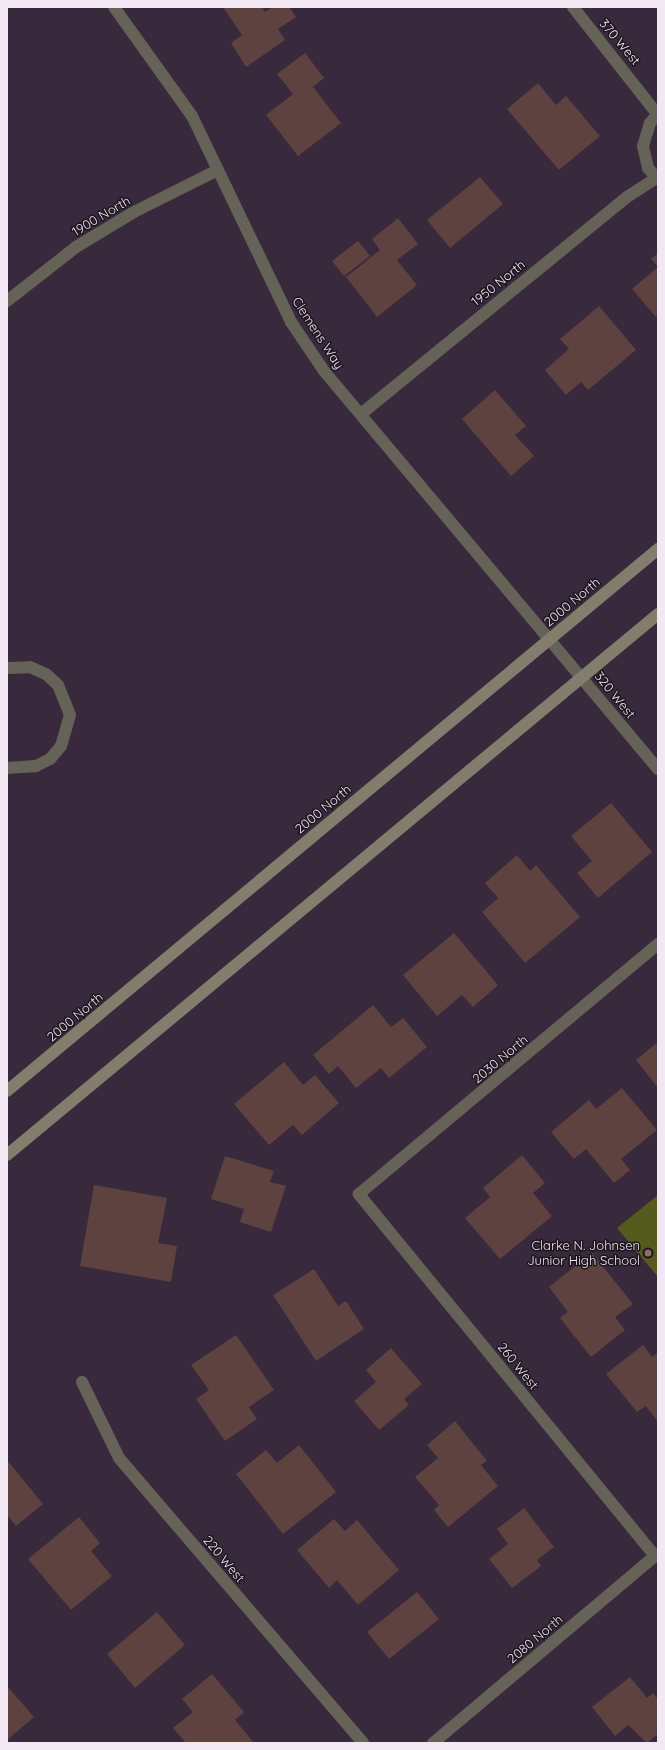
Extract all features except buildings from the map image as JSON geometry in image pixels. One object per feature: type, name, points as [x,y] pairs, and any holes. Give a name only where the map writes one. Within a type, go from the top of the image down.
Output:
[{"type":"street","name":"Clemens Way","points":[[114,7],[192,116],[290,322],[324,371],[550,639]]},
{"type":"street","name":"370 West","points":[[573,7],[658,114]]},
{"type":"street","points":[[657,178],[648,168],[643,146],[650,123],[658,114]]},
{"type":"street","name":"1900 North","points":[[7,301],[83,243],[134,212],[218,170]]},
{"type":"street","name":"1950 North","points":[[361,414],[627,197],[657,178]]},
{"type":"street","name":"2000 North","points":[[7,1091],[658,549]]},
{"type":"street","points":[[7,1154],[658,614]]},
{"type":"street","name":"320 West","points":[[550,639],[658,769]]},
{"type":"street","points":[[7,668],[30,668],[46,674],[61,690],[70,715],[61,746],[50,758],[36,766],[7,768]]},
{"type":"street","name":"2030 North","points":[[359,1194],[658,944]]},
{"type":"street","name":"260 West","points":[[359,1194],[655,1556]]},
{"type":"street","name":"220 West","points":[[82,1382],[120,1458],[363,1743]]},
{"type":"street","name":"2080 North","points":[[433,1743],[655,1556]]},
{"type":"green space","name":"Clarke N. Johnsen Junior High School","points":[[658,1195],[658,1277],[617,1228]]},
{"type":"place","name":"Clarke N. Johnsen Junior High School","points":[[648,1253]]}]
